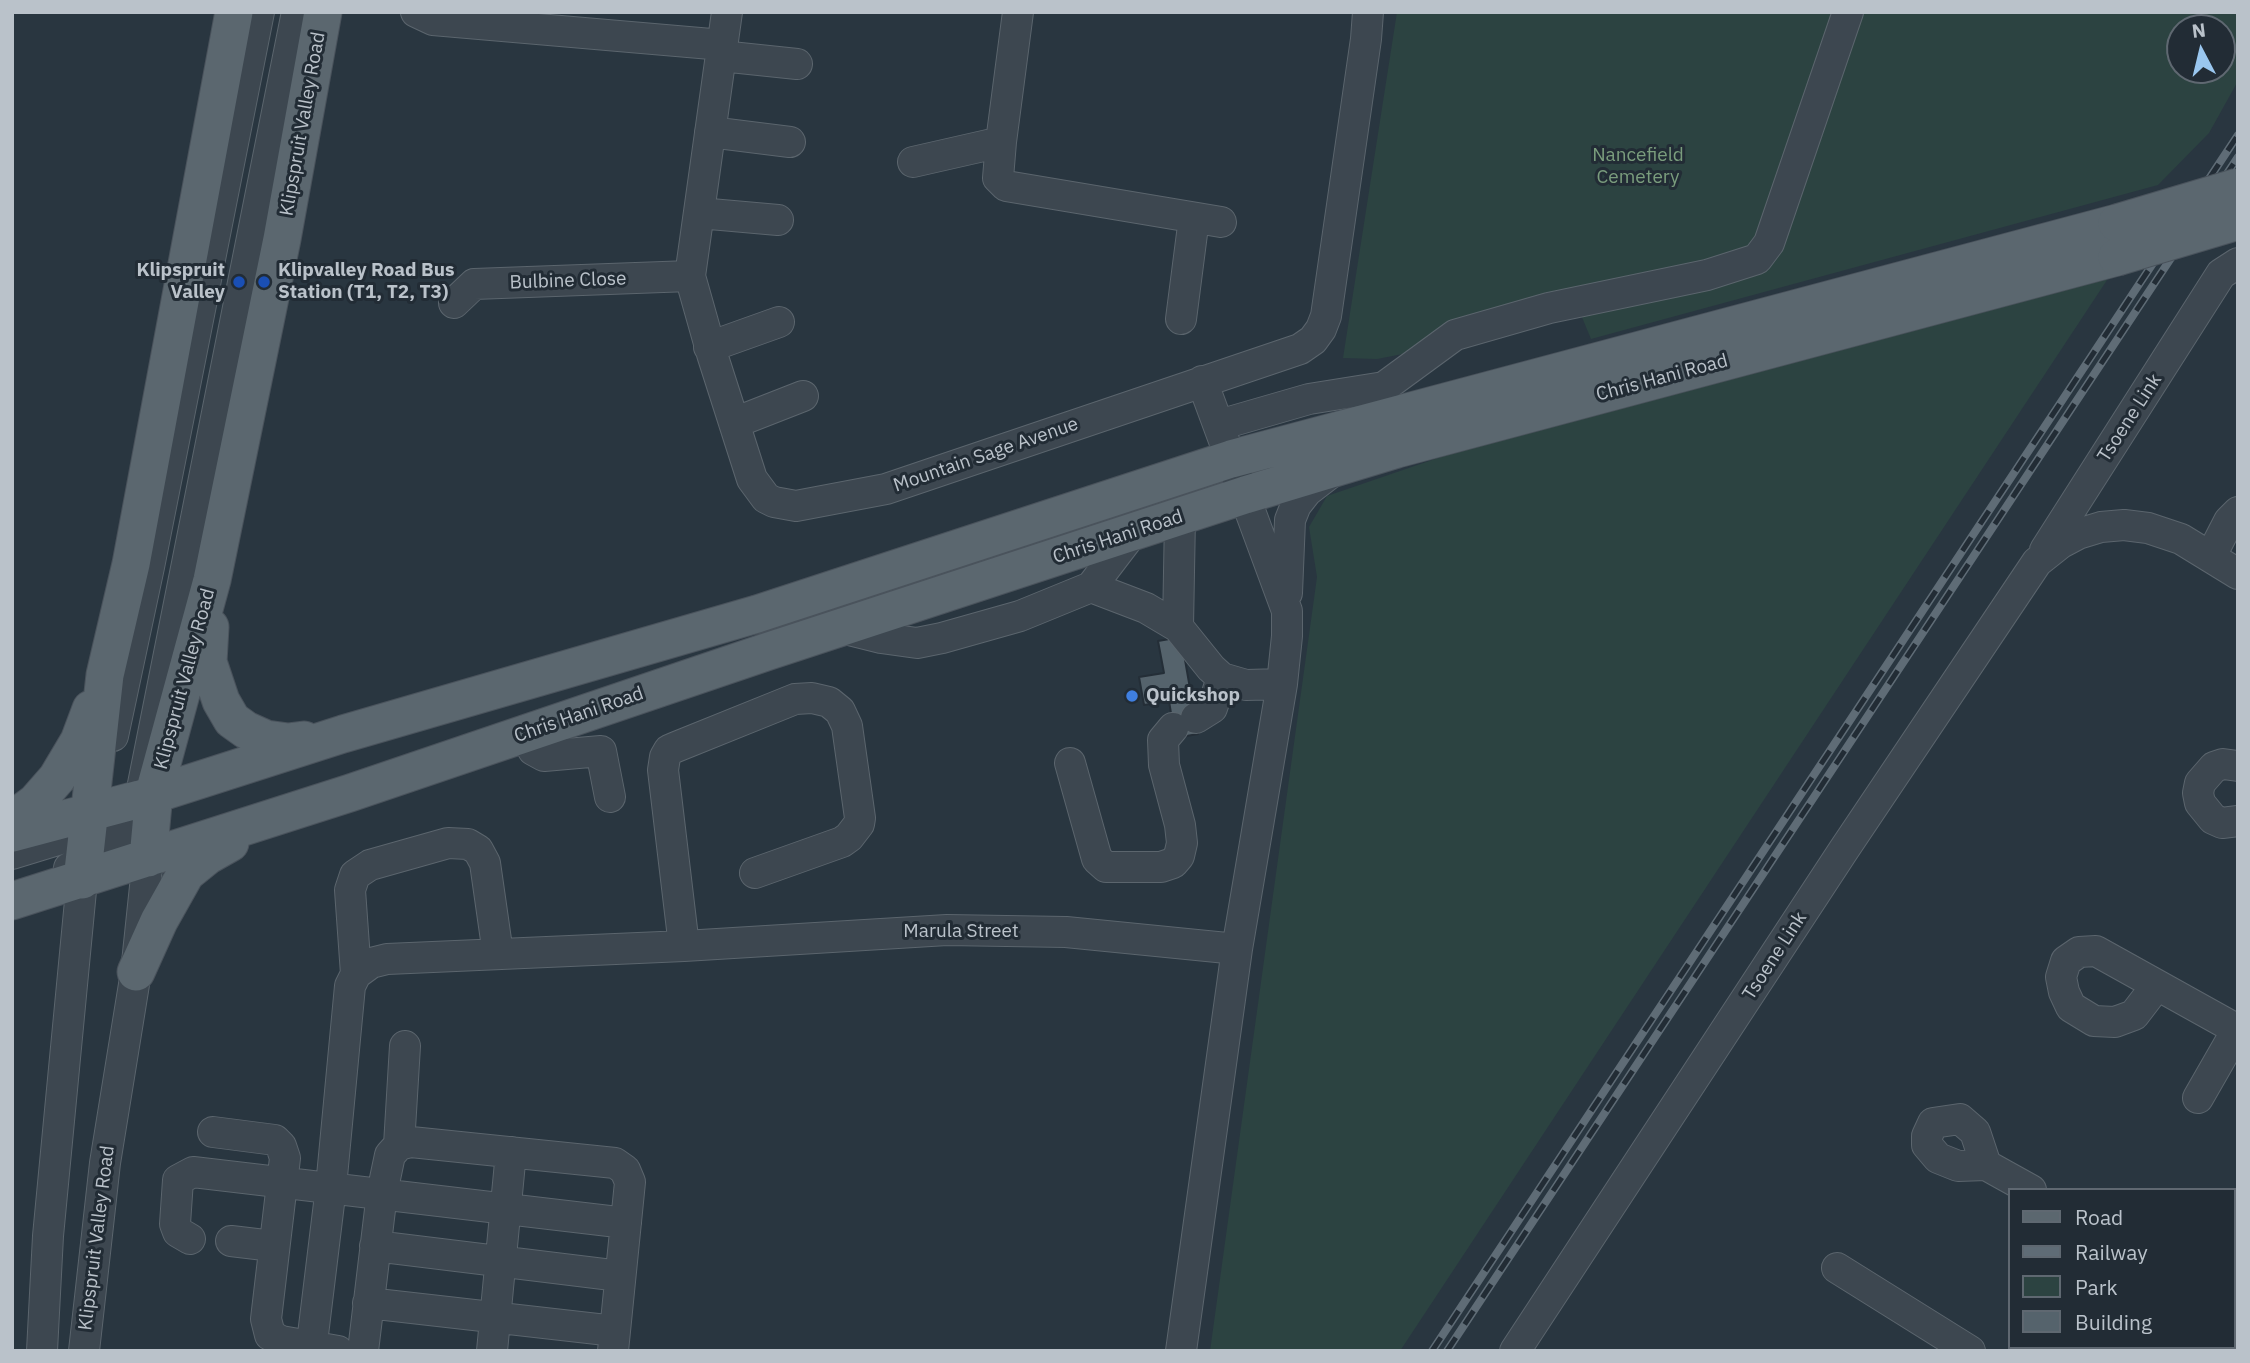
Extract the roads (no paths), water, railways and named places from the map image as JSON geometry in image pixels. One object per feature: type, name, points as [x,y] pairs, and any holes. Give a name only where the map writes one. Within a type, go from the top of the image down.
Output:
[{"type":"main road","points":[[89,839],[105,675],[131,564],[234,12]]},
{"type":"main road","name":"Klipspruit Valley Road","points":[[148,858],[147,796],[212,580],[282,239],[323,12]]},
{"type":"main road","name":"Chris Hani Road","points":[[12,832],[89,839],[148,858],[769,650],[1245,495],[2117,240],[2238,187]]},
{"type":"main road","name":"Chris Hani Road","points":[[12,901],[147,796],[343,734],[757,614],[1231,459],[2117,240],[2238,220]]},
{"type":"main road","points":[[212,580],[208,662],[221,701],[232,720],[266,739],[288,742],[343,734]]},
{"type":"main road","points":[[12,820],[36,802],[57,778],[79,741],[105,675]]},
{"type":"main road","points":[[136,972],[159,921],[186,873],[207,856],[273,818]]},
{"type":"street","points":[[42,1351],[48,1236],[89,839],[149,567],[259,12]]},
{"type":"street","name":"Klipspruit Valley Road","points":[[89,839],[102,852],[126,830],[147,796],[297,12]]},
{"type":"street","points":[[416,12],[433,20],[722,50],[797,64]]},
{"type":"street","points":[[727,12],[690,276],[709,347],[734,423],[803,396]]},
{"type":"street","points":[[1018,12],[998,178],[1006,187],[1208,220],[1181,319]]},
{"type":"street","name":"Mountain Sage Avenue","points":[[734,423],[752,478],[766,498],[796,506],[886,489],[1300,349],[1313,340],[1326,316],[1368,12]]},
{"type":"street","points":[[1219,425],[1309,399],[1384,387],[1455,335],[1549,308],[1707,275],[1757,259],[1769,243],[1849,12]]},
{"type":"street","points":[[710,132],[790,142]]},
{"type":"street","points":[[913,162],[1001,142]]},
{"type":"street","points":[[699,212],[778,220]]},
{"type":"street","name":"Tsoene Link","points":[[1515,1351],[2230,268]]},
{"type":"street","name":"Bulbine Close","points":[[454,303],[474,284],[690,276]]},
{"type":"street","points":[[709,347],[779,322]]},
{"type":"street","points":[[1202,381],[1287,611]]},
{"type":"street","points":[[1181,1351],[1237,949],[1282,684],[1287,636],[1289,541],[1293,512],[1307,491],[1339,467]]},
{"type":"street","points":[[2238,512],[2229,521],[2211,556],[2238,574]]},
{"type":"street","points":[[1178,627],[1180,517]]},
{"type":"street","name":"Tsoene Link","points":[[2037,562],[2061,543],[2078,534],[2101,527],[2124,526],[2148,528],[2182,539],[2211,556]]},
{"type":"street","points":[[841,628],[917,643],[1020,616],[1091,587],[1133,532]]},
{"type":"street","points":[[1091,587],[1146,608],[1178,627],[1222,678],[1246,685],[1282,684]]},
{"type":"street","points":[[1070,763],[1097,859],[1106,867],[1161,867],[1173,863],[1179,856],[1182,843],[1164,765],[1163,740],[1185,723],[1212,708],[1222,678]]},
{"type":"street","points":[[684,946],[663,770],[664,757],[669,750],[795,699],[812,698],[830,702],[840,710],[847,726],[859,824],[842,842],[755,873]]},
{"type":"street","points":[[526,733],[533,750],[544,756],[601,751],[610,797]]},
{"type":"street","points":[[2236,823],[2213,819],[2200,803],[2198,793],[2200,783],[2214,767],[2223,764],[2238,766]]},
{"type":"street","name":"Chris Hani Road","points":[[12,854],[89,839]]},
{"type":"street","name":"Chris Hani Road","points":[[12,887],[89,839]]},
{"type":"street","points":[[213,1132],[275,1140],[281,1146],[285,1157],[266,1319],[269,1343],[281,1341],[320,1349],[331,1188],[350,986],[356,974],[350,890],[355,875],[370,865],[449,843],[468,844],[478,850],[485,863],[498,954]]},
{"type":"street","name":"Klipspruit Valley Road","points":[[84,1351],[105,1163],[136,972],[148,858]]},
{"type":"street","name":"Marula Street","points":[[356,974],[371,963],[387,959],[684,946],[947,930],[1066,932],[1237,949]]},
{"type":"street","points":[[2157,985],[2237,1030],[2198,1098]]},
{"type":"street","points":[[363,1351],[382,1193],[390,1155],[399,1144],[405,1046]]},
{"type":"street","points":[[368,1303],[496,1318],[614,1341],[630,1182],[625,1170],[615,1163],[411,1142],[399,1144]]},
{"type":"street","points":[[492,1351],[511,1152]]},
{"type":"street","points":[[1986,1165],[2027,1188]]},
{"type":"street","points":[[190,1239],[178,1232],[175,1224],[178,1180],[193,1172],[625,1223]]},
{"type":"street","points":[[231,1241],[274,1246]]},
{"type":"street","points":[[375,1246],[620,1276]]},
{"type":"street","points":[[1838,1268],[1970,1351]]},
{"type":"railway","points":[[1432,1351],[2238,135]]},
{"type":"railway","points":[[1447,1351],[2238,157]]},
{"type":"place","name":"Klipspruit Valley","points":[[239,282]]},
{"type":"place","name":"Klipvalley Road Bus Station (T1, T2, T3)","points":[[264,282]]},
{"type":"place","name":"Quickshop","points":[[1132,696]]},
{"type":"park label","name":"Nancefield Cemetery","points":[[1638,167]]}]
